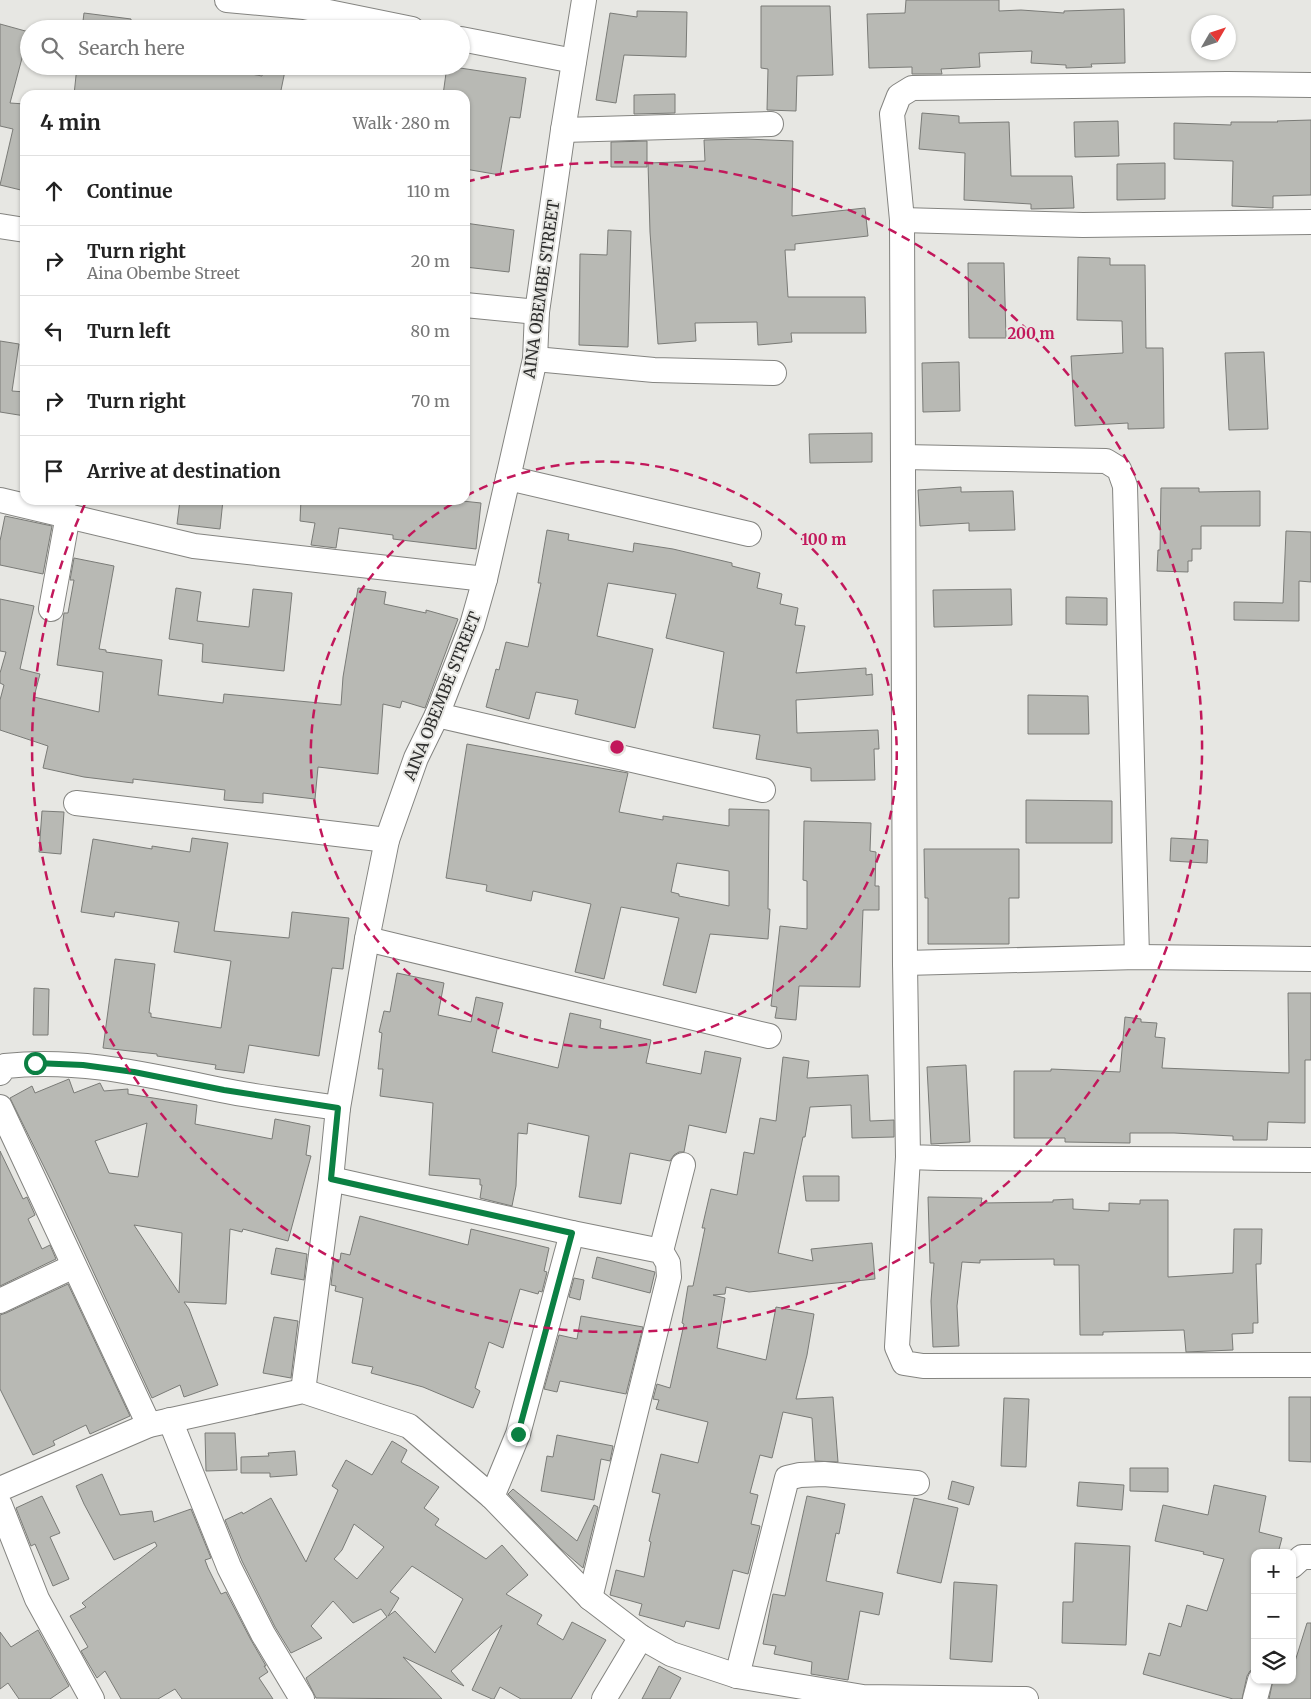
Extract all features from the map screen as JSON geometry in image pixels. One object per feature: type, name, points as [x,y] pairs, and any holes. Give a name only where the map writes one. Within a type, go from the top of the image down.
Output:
[{"type":"street","points":[[227,0],[305,4],[373,20]]},
{"type":"street","name":"AINA OBEMBE STREET","points":[[302,1391],[331,1179],[338,1108],[367,939],[387,840],[416,758],[437,716],[472,625],[486,579],[535,359],[537,312],[584,0]]},
{"type":"street","points":[[470,40],[574,61]]},
{"type":"street","points":[[1311,85],[1227,84],[912,88],[899,96],[892,114],[902,220],[905,963],[908,1157],[897,1347],[904,1363],[924,1366],[1311,1365]]},
{"type":"street","points":[[563,130],[771,124]]},
{"type":"street","points":[[902,220],[1083,225],[1311,222]]},
{"type":"street","points":[[0,226],[20,229]]},
{"type":"street","points":[[470,305],[537,312]]},
{"type":"street","points":[[535,359],[654,370],[774,372]]},
{"type":"street","points":[[903,457],[1106,461],[1119,470],[1125,486],[1137,957]]},
{"type":"street","points":[[508,478],[749,534]]},
{"type":"street","points":[[0,500],[20,504]]},
{"type":"street","points":[[23,505],[194,546],[486,579]]},
{"type":"street","points":[[51,609],[68,515]]},
{"type":"street","points":[[437,716],[763,790]]},
{"type":"street","points":[[76,803],[387,840]]},
{"type":"street","points":[[367,939],[769,1036]]},
{"type":"street","points":[[905,963],[1137,957],[1311,959]]},
{"type":"street","points":[[0,1073],[5,1066],[25,1064],[83,1065],[134,1072],[224,1090],[338,1108]]},
{"type":"street","points":[[0,1107],[74,1266],[159,1423],[263,1634],[302,1699]]},
{"type":"street","points":[[908,1157],[1311,1160]]},
{"type":"street","points":[[590,1598],[669,1277],[668,1263],[661,1251],[683,1165]]},
{"type":"street","points":[[331,1179],[661,1251]]},
{"type":"street","points":[[492,1497],[518,1434],[572,1233]]},
{"type":"street","points":[[0,1301],[74,1266]]},
{"type":"street","points":[[0,1489],[159,1423],[302,1391],[409,1426],[492,1497],[590,1598],[641,1637],[671,1654],[737,1676],[862,1698],[1026,1699]]},
{"type":"street","points":[[737,1676],[787,1478],[800,1475],[824,1474],[917,1483]]},
{"type":"street","points":[[0,1505],[37,1599],[92,1699]]},
{"type":"street","points":[[1296,1562],[1302,1557],[1311,1557]]},
{"type":"street","points":[[604,1699],[641,1637]]},
{"type":"street","points":[[1255,1699],[1259,1684]]},
{"type":"building","points":[[906,0],[999,0],[999,11],[1021,10],[1064,13],[1064,11],[1124,9],[1125,63],[1091,64],[1092,67],[1066,68],[1066,65],[1031,63],[1032,51],[979,53],[980,67],[941,69],[942,74],[912,74],[912,67],[869,68],[867,14],[905,13]]},
{"type":"building","points":[[761,6],[830,6],[833,75],[797,76],[796,111],[767,110],[768,69],[761,68]]},
{"type":"building","points":[[637,11],[687,12],[686,57],[624,55],[616,103],[596,100],[610,13],[637,17]]},
{"type":"building","points":[[84,13],[131,19],[131,20],[83,20]]},
{"type":"building","points":[[0,24],[20,30],[20,66],[10,103],[20,104],[20,190],[0,185],[13,129],[0,126]]},
{"type":"building","points":[[470,69],[526,78],[520,118],[510,117],[500,175],[470,170],[470,90],[444,90],[446,75],[470,75]]},
{"type":"building","points":[[76,75],[284,75],[281,90],[75,90]]},
{"type":"building","points":[[675,94],[675,113],[634,114],[634,95]]},
{"type":"building","points":[[922,113],[959,116],[959,123],[1009,122],[1011,176],[1072,176],[1074,208],[1031,209],[1031,204],[964,200],[965,153],[919,149]]},
{"type":"building","points":[[1311,120],[1311,195],[1273,196],[1273,208],[1232,206],[1233,161],[1174,159],[1174,123],[1231,125],[1231,122]]},
{"type":"building","points":[[1118,121],[1119,156],[1075,157],[1074,122]]},
{"type":"building","points":[[704,140],[793,141],[792,216],[865,208],[868,236],[795,244],[795,250],[785,250],[788,297],[865,297],[866,333],[791,333],[792,342],[758,345],[757,322],[695,323],[696,341],[658,344],[650,232],[648,163],[705,161]]},
{"type":"building","points":[[647,141],[647,167],[611,167],[611,142]]},
{"type":"building","points":[[1165,163],[1165,199],[1117,200],[1117,164]]},
{"type":"building","points":[[470,224],[514,230],[509,272],[470,268]]},
{"type":"building","points":[[608,230],[631,231],[628,347],[579,345],[580,254],[607,255]]},
{"type":"building","points":[[1078,257],[1110,258],[1110,265],[1145,265],[1146,348],[1163,348],[1164,428],[1128,429],[1128,423],[1075,426],[1071,356],[1123,353],[1122,321],[1077,320]]},
{"type":"building","points":[[968,263],[1004,263],[1006,338],[969,338]]},
{"type":"building","points":[[0,341],[19,344],[12,391],[20,392],[20,415],[0,412]]},
{"type":"building","points":[[1264,352],[1268,429],[1229,430],[1225,353]]},
{"type":"building","points":[[959,362],[960,411],[923,412],[922,363]]},
{"type":"building","points":[[872,433],[872,462],[810,463],[809,434]]},
{"type":"building","points":[[961,487],[961,492],[1013,491],[1015,530],[969,531],[969,523],[920,526],[918,490]]},
{"type":"building","points":[[1161,488],[1199,488],[1199,492],[1260,491],[1260,526],[1201,526],[1201,549],[1192,549],[1192,561],[1188,561],[1188,572],[1157,571],[1158,550],[1160,550]]},
{"type":"building","points":[[470,502],[481,503],[476,549],[393,539],[393,535],[339,528],[336,548],[311,545],[315,523],[300,521],[301,505],[470,505]]},
{"type":"building","points":[[179,505],[222,505],[220,529],[177,524]]},
{"type":"building","points":[[5,516],[52,526],[43,574],[0,565],[0,541]]},
{"type":"building","points":[[547,530],[569,534],[568,540],[633,552],[634,543],[673,549],[732,563],[732,566],[760,573],[757,588],[782,594],[780,604],[798,608],[795,625],[805,626],[796,673],[866,668],[866,675],[872,674],[873,695],[796,700],[797,733],[878,730],[879,749],[874,749],[875,780],[811,781],[811,768],[756,759],[760,735],[713,728],[724,652],[666,638],[676,594],[608,583],[597,636],[653,649],[635,728],[575,714],[578,700],[536,692],[529,719],[486,707],[496,669],[499,670],[506,642],[528,647],[541,583],[538,583]]},
{"type":"building","points":[[1286,531],[1311,532],[1311,582],[1299,581],[1299,621],[1234,620],[1234,602],[1283,603]]},
{"type":"building","points":[[74,558],[114,566],[99,649],[106,650],[106,652],[162,660],[158,695],[223,703],[224,694],[341,705],[343,677],[358,588],[386,592],[384,604],[426,613],[426,610],[458,619],[425,708],[402,701],[400,708],[383,704],[378,774],[318,767],[315,799],[263,793],[263,803],[224,800],[225,790],[133,779],[133,783],[84,777],[43,768],[48,746],[0,730],[0,700],[4,685],[0,683],[0,673],[6,652],[0,651],[0,599],[34,606],[20,669],[40,674],[34,697],[99,712],[103,672],[57,665],[64,613],[68,613],[74,580],[70,580]]},
{"type":"building","points":[[176,588],[201,592],[197,621],[249,627],[253,589],[292,593],[284,671],[202,662],[203,644],[169,639]]},
{"type":"building","points":[[1011,589],[1012,625],[934,627],[933,590]]},
{"type":"building","points":[[1066,597],[1107,598],[1107,625],[1066,624]]},
{"type":"building","points":[[1028,695],[1088,696],[1089,734],[1028,734]]},
{"type":"building","points":[[467,744],[628,773],[619,812],[663,820],[663,816],[729,826],[729,809],[769,810],[768,909],[770,909],[768,939],[710,934],[696,993],[663,985],[679,918],[621,907],[604,979],[575,972],[591,904],[533,891],[531,901],[486,891],[487,885],[446,878]],"holes":[[[677,863],[729,871],[729,906],[679,896],[679,894],[671,892]]]},
{"type":"building","points":[[1026,800],[1112,801],[1112,843],[1026,843]]},
{"type":"building","points":[[42,811],[64,812],[61,854],[39,852]]},
{"type":"building","points":[[804,821],[871,823],[870,851],[876,852],[875,886],[879,886],[879,910],[863,910],[860,987],[799,986],[796,1020],[775,1018],[777,1007],[771,1006],[780,926],[807,929],[807,881],[803,880]]},
{"type":"building","points":[[192,838],[228,843],[214,931],[289,938],[292,912],[349,918],[343,969],[332,968],[319,1056],[249,1045],[244,1073],[215,1069],[216,1065],[157,1056],[157,1054],[103,1048],[115,959],[155,964],[149,1013],[151,1013],[151,1017],[221,1028],[231,961],[174,952],[179,922],[115,912],[114,917],[81,912],[93,839],[152,849],[152,846],[190,852]]},
{"type":"building","points":[[1171,838],[1208,840],[1207,863],[1170,861]]},
{"type":"building","points":[[924,849],[1019,849],[1019,898],[1009,898],[1009,944],[928,944],[928,898],[925,898]]},
{"type":"building","points":[[397,973],[444,983],[438,1015],[471,1022],[476,997],[503,1003],[492,1052],[558,1068],[570,1013],[601,1020],[600,1028],[651,1040],[646,1063],[701,1074],[705,1051],[741,1058],[726,1133],[689,1125],[684,1152],[674,1155],[670,1161],[630,1153],[621,1204],[579,1197],[589,1136],[528,1123],[527,1134],[518,1133],[516,1186],[512,1206],[480,1198],[482,1185],[480,1185],[480,1179],[429,1175],[433,1103],[380,1096],[383,1069],[378,1069],[382,1033],[379,1032],[384,1011],[390,1012]]},
{"type":"building","points":[[34,988],[49,989],[48,1035],[33,1035]]},
{"type":"building","points":[[1288,993],[1311,993],[1311,1060],[1305,1060],[1305,1123],[1268,1122],[1267,1140],[1233,1140],[1233,1136],[1174,1133],[1130,1133],[1130,1143],[1065,1142],[1065,1138],[1014,1138],[1014,1071],[1051,1071],[1051,1069],[1120,1072],[1125,1017],[1141,1019],[1141,1022],[1157,1023],[1155,1037],[1165,1038],[1162,1068],[1289,1073]]},
{"type":"building","points":[[783,1057],[809,1061],[807,1078],[868,1075],[870,1121],[894,1120],[894,1137],[852,1138],[851,1105],[810,1107],[805,1137],[803,1137],[778,1253],[813,1261],[811,1249],[872,1243],[875,1279],[749,1292],[726,1287],[725,1294],[713,1295],[725,1298],[717,1348],[766,1360],[776,1307],[814,1314],[807,1355],[796,1399],[833,1397],[838,1462],[815,1461],[812,1418],[783,1412],[772,1458],[760,1455],[750,1493],[758,1495],[751,1524],[760,1526],[748,1574],[733,1570],[719,1629],[686,1621],[684,1627],[639,1615],[642,1604],[610,1595],[616,1570],[644,1577],[651,1542],[649,1541],[660,1494],[652,1492],[661,1454],[698,1463],[708,1422],[656,1409],[659,1400],[653,1399],[657,1384],[670,1388],[684,1324],[682,1323],[688,1286],[693,1286],[705,1228],[702,1228],[711,1189],[737,1195],[744,1152],[754,1154],[760,1118],[776,1121]]},
{"type":"building","points":[[966,1065],[970,1142],[931,1144],[927,1067]]},
{"type":"building","points":[[69,1079],[74,1093],[100,1083],[104,1091],[128,1089],[128,1094],[197,1105],[195,1124],[272,1139],[275,1119],[310,1126],[306,1155],[311,1156],[288,1241],[243,1229],[242,1232],[230,1229],[226,1304],[184,1302],[189,1309],[218,1385],[184,1397],[180,1385],[152,1398],[52,1183],[10,1098],[32,1086],[35,1093]],"holes":[[[147,1123],[138,1177],[109,1173],[95,1141]],[[134,1225],[182,1233],[179,1293]]]},
{"type":"building","points":[[0,1151],[23,1199],[27,1197],[35,1215],[28,1219],[42,1249],[50,1245],[56,1259],[0,1286]]},
{"type":"building","points":[[803,1176],[839,1176],[839,1201],[806,1201]]},
{"type":"building","points":[[928,1197],[982,1198],[981,1203],[1053,1202],[1053,1200],[1073,1199],[1073,1209],[1109,1211],[1109,1203],[1140,1204],[1140,1200],[1168,1200],[1168,1277],[1233,1273],[1234,1229],[1262,1229],[1261,1264],[1256,1264],[1258,1323],[1253,1323],[1253,1333],[1232,1334],[1233,1350],[1186,1352],[1184,1330],[1103,1332],[1103,1335],[1080,1335],[1079,1265],[1054,1265],[1054,1259],[980,1260],[980,1263],[962,1262],[957,1306],[959,1346],[933,1347],[931,1301],[934,1263],[930,1263]]},
{"type":"building","points":[[360,1216],[468,1245],[471,1229],[549,1248],[544,1271],[547,1272],[542,1292],[539,1291],[538,1294],[520,1289],[503,1348],[489,1342],[475,1388],[480,1391],[473,1408],[423,1387],[371,1373],[373,1367],[352,1363],[363,1298],[335,1291],[336,1286],[331,1285],[334,1259],[340,1260],[341,1253],[350,1255]]},
{"type":"building","points":[[276,1248],[307,1254],[304,1280],[271,1274]]},
{"type":"building","points":[[597,1257],[655,1272],[650,1293],[592,1278]]},
{"type":"building","points":[[574,1278],[584,1280],[580,1300],[569,1297]]},
{"type":"building","points":[[68,1284],[130,1416],[90,1434],[86,1425],[53,1441],[55,1445],[33,1455],[0,1389],[0,1315]]},
{"type":"building","points":[[581,1316],[643,1327],[626,1394],[560,1381],[557,1392],[544,1389],[559,1335],[577,1339]]},
{"type":"building","points":[[274,1317],[298,1321],[291,1378],[263,1373]]},
{"type":"building","points":[[1289,1397],[1311,1397],[1311,1462],[1289,1461]]},
{"type":"building","points":[[1004,1398],[1029,1399],[1026,1467],[1001,1466]]},
{"type":"building","points":[[205,1433],[235,1433],[237,1470],[206,1471]]},
{"type":"building","points":[[557,1435],[613,1446],[610,1461],[601,1459],[594,1500],[541,1491],[547,1456],[553,1457]]},
{"type":"building","points":[[392,1441],[407,1450],[401,1462],[439,1487],[424,1508],[439,1519],[435,1525],[486,1559],[502,1545],[528,1575],[506,1594],[542,1615],[537,1624],[563,1640],[572,1622],[606,1640],[571,1699],[521,1699],[500,1687],[494,1699],[492,1699],[472,1690],[502,1625],[451,1671],[464,1686],[403,1657],[442,1699],[316,1698],[306,1678],[387,1617],[381,1609],[353,1623],[333,1601],[311,1626],[322,1638],[291,1653],[275,1627],[242,1561],[225,1520],[242,1512],[243,1514],[271,1498],[306,1562],[338,1490],[332,1486],[346,1460],[372,1475]],"holes":[[[354,1524],[384,1547],[357,1579],[334,1559],[342,1550]],[[412,1566],[463,1599],[435,1653],[395,1611],[388,1616],[399,1598],[390,1592]]]},
{"type":"building","points":[[295,1451],[297,1475],[270,1477],[270,1473],[241,1473],[241,1457],[269,1456],[268,1453]]},
{"type":"building","points":[[1130,1468],[1168,1468],[1168,1492],[1130,1491]]},
{"type":"building","points":[[102,1474],[120,1515],[152,1511],[154,1522],[191,1509],[211,1558],[205,1560],[208,1568],[221,1594],[226,1592],[266,1666],[264,1666],[268,1672],[259,1678],[273,1699],[182,1699],[175,1689],[158,1699],[121,1699],[105,1671],[97,1678],[81,1651],[88,1647],[70,1616],[86,1607],[82,1603],[157,1546],[155,1542],[114,1560],[76,1486]]},
{"type":"building","points":[[952,1481],[974,1487],[969,1505],[948,1499]]},
{"type":"building","points":[[1079,1482],[1124,1485],[1122,1510],[1077,1506]]},
{"type":"building","points":[[1214,1485],[1266,1496],[1259,1532],[1282,1538],[1279,1549],[1251,1549],[1251,1670],[1247,1676],[1242,1699],[1233,1699],[1143,1674],[1149,1653],[1160,1656],[1169,1623],[1181,1627],[1187,1605],[1207,1611],[1224,1559],[1203,1554],[1204,1552],[1155,1541],[1163,1505],[1208,1515]]},
{"type":"building","points":[[513,1489],[577,1541],[594,1505],[598,1507],[583,1568],[561,1549],[508,1494]]},
{"type":"building","points":[[42,1496],[60,1533],[50,1537],[69,1579],[53,1586],[35,1544],[31,1546],[16,1508]]},
{"type":"building","points":[[807,1496],[845,1504],[839,1534],[836,1533],[826,1581],[883,1593],[879,1615],[860,1611],[848,1680],[811,1674],[812,1662],[774,1654],[776,1646],[763,1644],[773,1594],[785,1596]]},
{"type":"building","points":[[914,1498],[958,1508],[941,1583],[897,1573]]},
{"type":"building","points":[[1075,1543],[1130,1546],[1126,1645],[1062,1643],[1063,1602],[1073,1602]]},
{"type":"building","points":[[954,1582],[997,1585],[992,1662],[950,1659]]},
{"type":"building","points":[[1307,1623],[1311,1623],[1311,1699],[1269,1699],[1272,1684],[1296,1684],[1296,1658]]},
{"type":"building","points":[[38,1630],[69,1686],[50,1699],[19,1699],[8,1683],[0,1689],[0,1632],[11,1647]]},
{"type":"building","points":[[659,1666],[681,1678],[670,1699],[642,1699]]},
{"type":"route","points":[[35,1063],[83,1065],[134,1072],[224,1090],[338,1108],[331,1179],[572,1233],[518,1434]]}]
